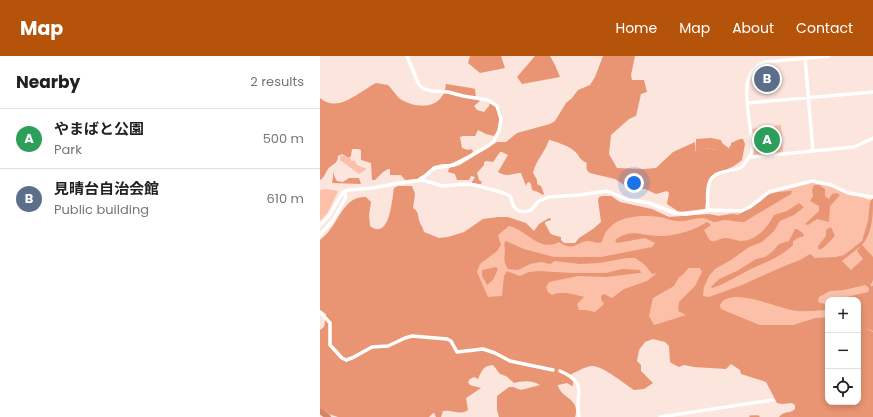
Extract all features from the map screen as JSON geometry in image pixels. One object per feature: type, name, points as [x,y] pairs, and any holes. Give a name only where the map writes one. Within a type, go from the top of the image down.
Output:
[{"type":"highway","points":[[320,411],[328,417]]},
{"type":"highway","points":[[320,414],[324,417]]},
{"type":"street","points":[[406,56],[419,85],[424,89],[488,100],[497,106],[501,119],[499,131],[493,142],[488,146],[454,165],[434,168],[423,178],[416,181]]},
{"type":"street","points":[[708,211],[708,185],[711,179],[716,174],[741,167],[752,153],[747,91],[747,82],[752,72],[758,65],[771,62],[829,56]]},
{"type":"street","points":[[805,58],[813,151]]},
{"type":"street","points":[[748,103],[873,92]]},
{"type":"street","points":[[750,157],[854,147],[873,138]]},
{"type":"street","points":[[320,225],[329,216],[343,192],[422,180],[446,186],[468,184],[504,193],[510,196],[514,207],[522,212],[528,211],[539,201],[549,197],[579,196],[603,190],[612,192],[626,199],[649,203],[675,213],[686,214],[708,211],[741,211],[745,210],[769,192],[812,181],[825,183],[848,193],[873,197]]},
{"type":"street","points":[[320,236],[346,197],[343,192]]},
{"type":"street","points":[[320,312],[330,323],[331,348],[346,360],[372,347],[388,346],[408,337],[420,336],[448,340],[457,352],[483,349],[495,353],[510,361],[553,370]]},
{"type":"street","points":[[560,371],[573,379],[579,388],[580,392],[577,403],[578,417]]},
{"type":"street","points":[[660,417],[773,400]]},
{"type":"shaded area","points":[[470,56],[501,56],[505,68],[480,73],[468,63]]},
{"type":"shaded area","points":[[535,56],[550,56],[560,77],[522,84],[517,77]]},
{"type":"shaded area","points":[[603,56],[635,56],[631,75],[632,80],[644,80],[647,92],[641,94],[636,116],[629,119],[611,135],[609,154],[617,168],[656,168],[673,152],[695,142],[696,154],[706,148],[717,150],[730,149],[729,147],[731,143],[743,139],[745,144],[742,160],[734,166],[717,174],[708,185],[705,209],[679,212],[667,204],[669,193],[667,191],[656,194],[645,189],[629,188],[615,179],[590,173],[586,166],[587,163],[582,160],[572,149],[549,140],[536,164],[533,173],[537,180],[537,184],[541,186],[543,195],[532,190],[529,182],[526,186],[521,173],[507,175],[498,172],[508,155],[502,152],[500,152],[493,162],[484,162],[484,165],[477,173],[479,180],[482,182],[481,184],[472,184],[475,177],[471,176],[469,180],[457,180],[455,174],[448,172],[449,168],[460,165],[497,142],[506,142],[517,133],[550,124],[555,121],[566,103],[578,90],[590,85],[595,77]]},
{"type":"shaded area","points":[[376,83],[388,85],[400,99],[407,103],[422,106],[435,103],[444,92],[446,84],[475,89],[476,99],[480,101],[474,106],[477,110],[484,112],[489,106],[490,102],[497,109],[500,118],[497,132],[494,136],[478,130],[475,136],[460,137],[462,148],[468,150],[471,149],[473,151],[472,154],[450,164],[434,166],[417,179],[405,180],[401,175],[390,175],[390,169],[388,169],[375,180],[372,180],[371,163],[361,160],[361,150],[352,149],[351,156],[349,158],[342,154],[338,156],[336,162],[328,169],[320,180],[320,98],[334,104],[349,100]]},
{"type":"shaded area","points":[[781,125],[783,154],[751,157],[751,129]]},
{"type":"shaded area","points":[[711,138],[721,140],[722,143],[730,149],[724,153],[720,153],[717,150],[706,148],[696,155],[696,139]]},
{"type":"shaded area","points":[[342,155],[351,159],[351,161],[355,161],[357,165],[367,169],[359,174],[340,160],[340,156]]},
{"type":"shaded area","points":[[334,170],[334,176],[337,181],[343,182],[349,178],[359,178],[361,184],[332,183]]},
{"type":"shaded area","points":[[809,181],[825,183],[869,200],[873,200],[873,332],[861,326],[861,297],[825,297],[825,317],[815,318],[793,325],[760,325],[721,309],[720,305],[654,325],[502,299],[488,299],[475,268],[497,236],[500,228],[513,225],[566,245],[577,243],[632,214],[656,214],[675,218],[711,217],[742,211],[774,190]]},
{"type":"shaded area","points":[[814,185],[819,185],[825,189],[825,196],[829,199],[832,194],[837,193],[840,195],[830,206],[829,222],[817,219],[808,225],[805,224],[819,211],[819,206],[810,201],[813,196],[812,190]]},
{"type":"shaded area","points":[[398,186],[412,186],[415,194],[413,208],[418,213],[419,221],[424,232],[439,238],[464,232],[483,219],[508,217],[526,223],[534,231],[539,224],[549,218],[551,220],[545,222],[545,224],[549,232],[561,237],[561,240],[564,243],[575,243],[579,238],[601,222],[598,200],[599,197],[602,196],[611,196],[620,202],[652,209],[669,217],[709,214],[719,216],[732,214],[738,215],[760,202],[767,195],[777,192],[792,191],[791,194],[744,222],[723,220],[714,222],[705,218],[674,221],[651,216],[634,217],[617,222],[605,233],[602,242],[597,243],[586,241],[569,246],[559,242],[552,245],[545,245],[509,226],[498,235],[501,245],[497,251],[480,264],[477,272],[488,297],[502,296],[504,276],[507,271],[520,276],[529,272],[538,271],[606,273],[622,269],[640,270],[641,273],[606,277],[578,276],[549,282],[546,287],[548,292],[552,295],[564,293],[584,297],[577,304],[579,310],[595,312],[604,304],[601,296],[604,294],[612,298],[624,289],[647,281],[657,273],[652,274],[645,265],[635,258],[580,264],[555,261],[550,264],[541,262],[530,264],[518,270],[508,269],[504,259],[504,244],[506,241],[524,249],[554,257],[601,257],[652,247],[655,243],[645,238],[617,243],[615,240],[627,234],[633,233],[663,236],[692,230],[707,222],[711,225],[704,230],[711,241],[724,238],[739,241],[752,239],[761,232],[774,215],[787,211],[799,203],[804,207],[794,215],[780,221],[774,231],[762,242],[749,247],[715,269],[709,276],[704,287],[703,296],[709,297],[742,285],[800,260],[810,254],[815,258],[844,255],[862,241],[868,221],[870,202],[873,197],[870,229],[866,240],[862,245],[873,257],[873,280],[870,286],[873,286],[873,331],[865,328],[873,332],[873,417],[779,417],[795,409],[795,405],[792,403],[777,403],[766,382],[741,374],[740,370],[731,364],[726,369],[684,365],[679,367],[670,362],[669,346],[665,342],[653,339],[645,342],[639,350],[637,361],[641,365],[641,371],[653,383],[644,389],[634,390],[609,373],[593,366],[584,368],[571,375],[568,374],[567,376],[573,381],[573,385],[572,386],[567,383],[558,386],[563,394],[575,406],[575,417],[499,417],[497,410],[497,396],[509,387],[521,390],[540,385],[527,381],[514,383],[506,376],[500,374],[493,365],[487,366],[483,369],[478,379],[474,377],[468,382],[470,385],[481,388],[466,398],[468,410],[465,412],[443,411],[441,417],[436,417],[434,413],[429,417],[338,417],[329,414],[320,408],[320,330],[324,327],[326,314],[320,310],[320,240],[326,235],[344,209],[353,200],[366,197],[371,202],[369,215],[370,226],[377,229],[382,228],[386,223],[391,209],[394,188]],"holes":[[[861,246],[857,251],[863,259],[851,270],[842,261]],[[689,268],[700,268],[702,272],[695,286],[679,302],[678,311],[686,315],[654,325],[649,316],[653,298],[674,286],[679,277]]]},
{"type":"shaded area","points":[[325,189],[338,191],[328,212],[320,221],[320,190]]},
{"type":"shaded area","points":[[831,227],[835,236],[819,250],[818,246],[826,236],[826,230]]},
{"type":"shaded area","points":[[795,229],[804,234],[803,237],[793,241],[793,245],[783,253],[722,284],[712,288],[711,287],[719,279],[737,271],[756,259],[765,257],[779,244],[789,241]]},
{"type":"shaded area","points":[[496,267],[498,269],[493,280],[487,285],[482,276],[482,270]]},
{"type":"shaded area","points":[[584,339],[584,343],[582,345],[574,345],[571,349],[565,343],[569,341]]},
{"type":"waterway","points":[[579,342],[593,340],[600,331]]},
{"type":"waterway","points":[[320,402],[327,398],[336,379],[348,370],[352,363],[370,349],[385,356],[389,356],[412,344],[415,344],[426,351],[436,345],[446,342],[450,346],[476,341],[498,344],[509,353],[534,361],[543,362],[555,357],[572,344]]},
{"type":"waterway","points":[[861,394],[873,394]]},
{"type":"waterway","points":[[813,417],[825,405]]},
{"type":"waterway","points":[[751,417],[758,417]]},
{"type":"waterway","points":[[789,417],[802,417]]},
{"type":"place","name":"見晴台自治会館","points":[[767,79]]},
{"type":"place","name":"やまばと公園","points":[[767,140]]}]
